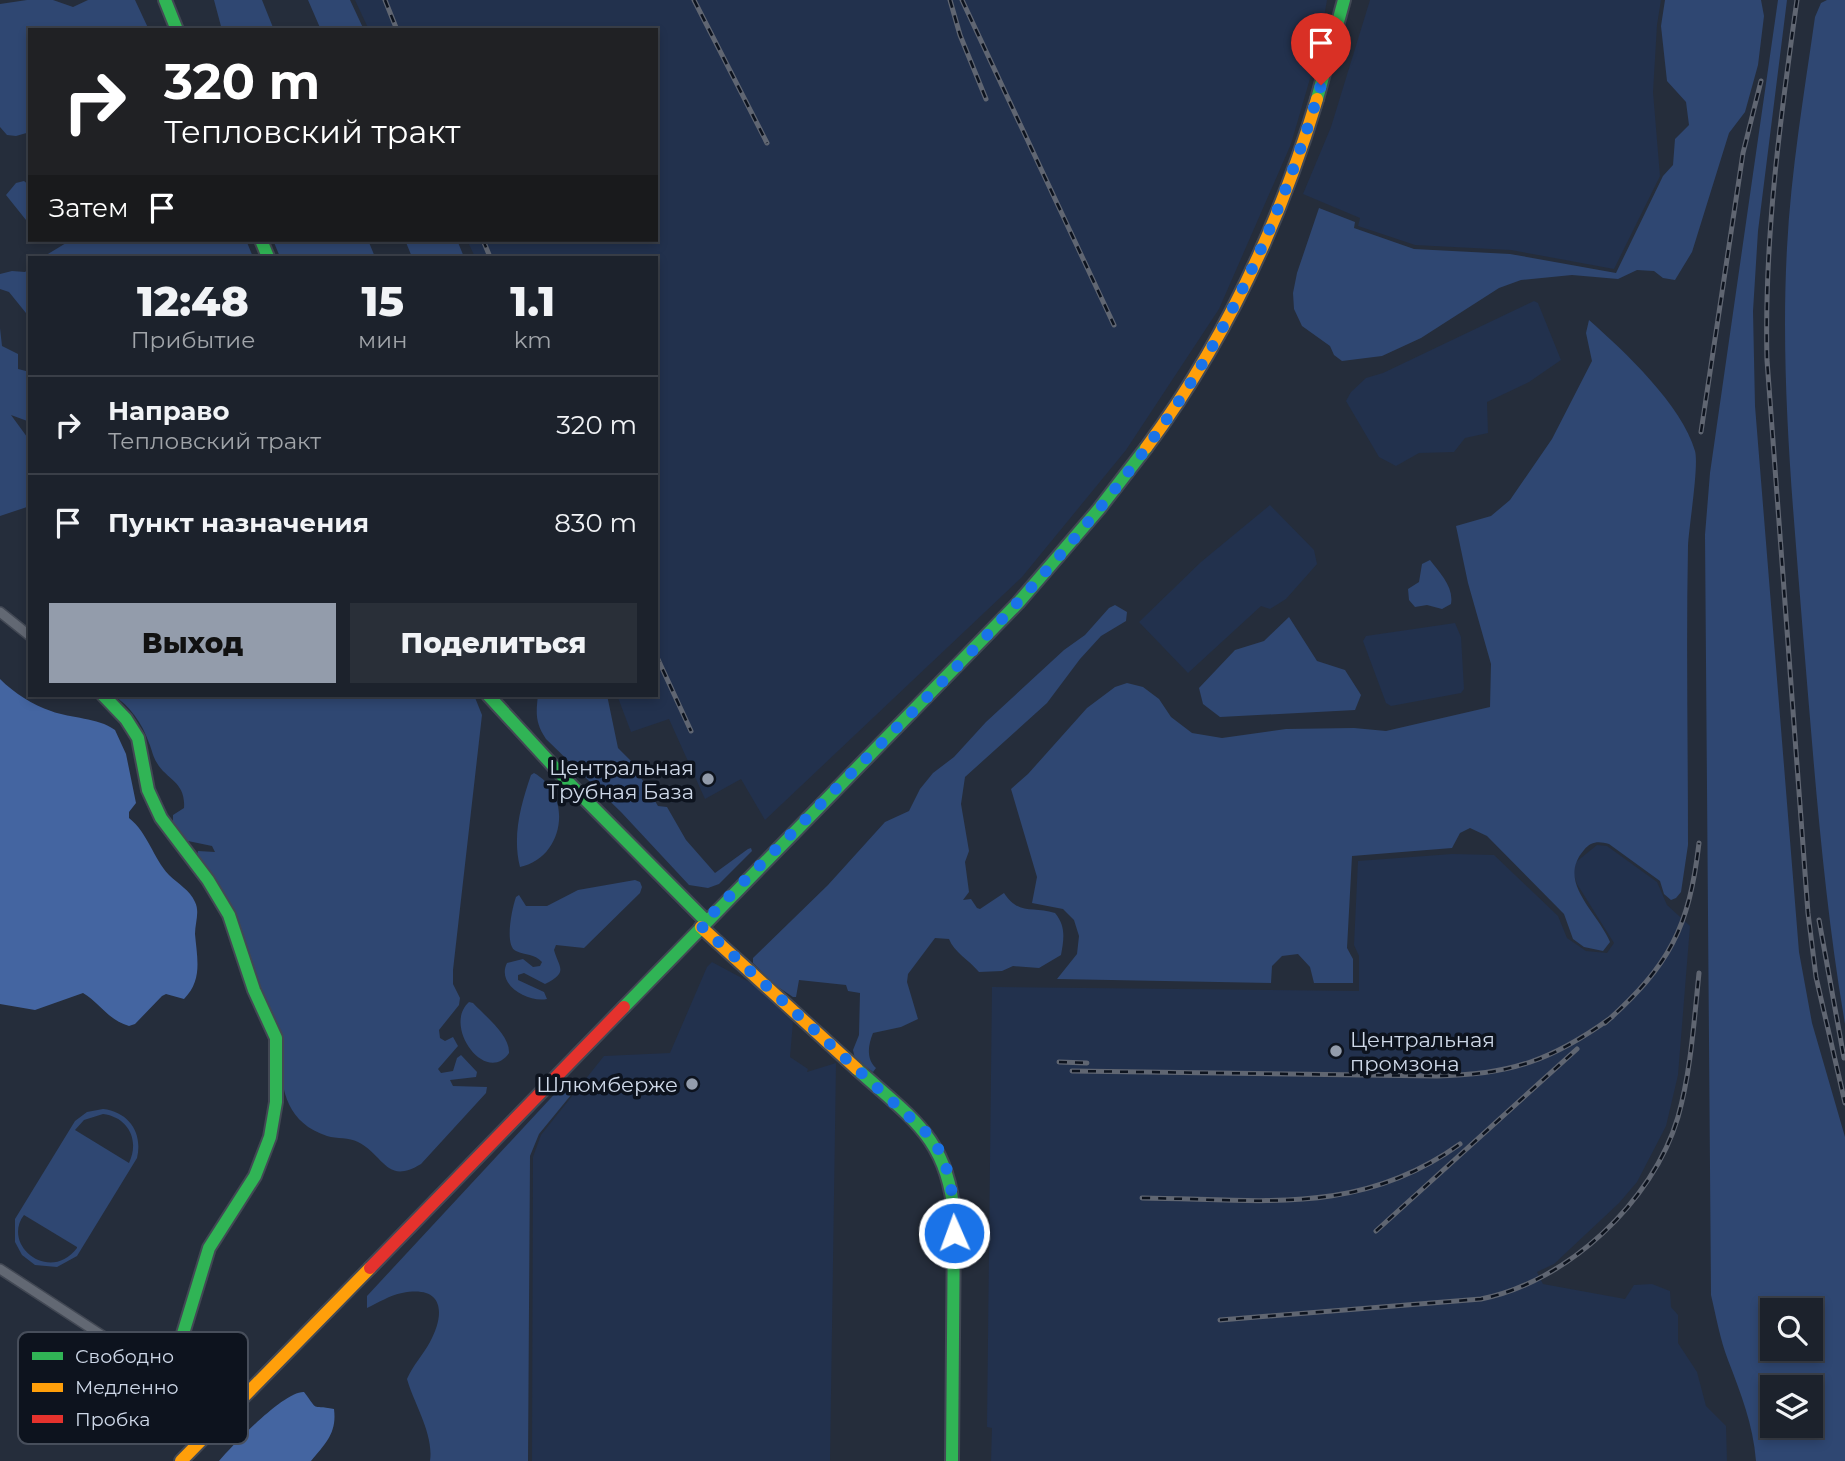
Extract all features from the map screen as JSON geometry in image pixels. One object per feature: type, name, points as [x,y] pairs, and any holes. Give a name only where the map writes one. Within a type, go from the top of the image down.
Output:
[{"type":"main road","points":[[165,0],[176,28]]},
{"type":"main road","points":[[248,1392],[1018,603],[1092,517],[1162,426],[1225,322],[1282,200],[1313,112],[1344,0]]},
{"type":"main road","points":[[105,697],[126,719],[138,738],[149,790],[161,818],[208,880],[229,915],[254,990],[276,1038],[276,1102],[270,1137],[255,1176],[209,1248],[183,1332]]},
{"type":"main road","points":[[490,697],[704,924],[922,1128],[942,1157],[950,1181],[954,1214],[952,1461]]},
{"type":"main road","points":[[181,1461],[197,1444]]},
{"type":"street","points":[[0,612],[28,634]]},
{"type":"street","points":[[0,1269],[97,1332]]},
{"type":"shaded area","points":[[53,0],[73,7],[88,0],[135,0],[148,28],[28,28],[28,133],[7,135],[0,127],[0,4]]},
{"type":"shaded area","points":[[214,0],[262,0],[273,28],[221,28]]},
{"type":"shaded area","points":[[308,0],[350,0],[363,28],[320,28]]},
{"type":"shaded area","points":[[355,0],[1327,0],[1318,51],[1291,144],[1219,309],[1126,450],[1022,577],[765,820],[741,779],[705,799],[669,719],[631,732],[618,697],[658,697],[658,256],[475,256],[468,242],[658,242],[658,28],[368,28]]},
{"type":"shaded area","points":[[1370,0],[1661,0],[1653,92],[1660,176],[1614,269],[1511,250],[1415,245],[1358,226],[1360,218],[1303,194],[1331,127]]},
{"type":"shaded area","points":[[1665,0],[1761,0],[1764,16],[1758,65],[1745,112],[1729,133],[1692,252],[1675,280],[1663,278],[1654,271],[1637,270],[1618,279],[1572,275],[1521,280],[1499,288],[1421,338],[1382,356],[1342,361],[1334,355],[1330,346],[1302,326],[1294,309],[1293,293],[1319,208],[1355,222],[1354,228],[1414,249],[1510,254],[1616,273],[1663,176],[1673,165],[1675,139],[1689,125],[1686,102],[1667,81],[1661,26]]},
{"type":"shaded area","points":[[1778,0],[1787,0],[1758,231],[1753,311],[1755,406],[1799,952],[1812,1023],[1845,1137],[1845,1461],[1756,1461],[1749,1422],[1723,1344],[1711,1295],[1705,535],[1710,473]]},
{"type":"shaded area","points":[[1827,0],[1845,0],[1845,1024],[1815,781],[1792,490],[1785,345],[1787,248],[1795,161],[1815,17],[1821,3]]},
{"type":"shaded area","points":[[24,181],[28,184],[28,222],[6,195],[16,183]]},
{"type":"shaded area","points":[[68,242],[247,242],[253,256],[45,256]]},
{"type":"shaded area","points":[[274,242],[369,242],[375,256],[280,256]]},
{"type":"shaded area","points":[[406,242],[458,242],[464,256],[412,256]]},
{"type":"shaded area","points":[[28,270],[28,316],[9,292],[0,289],[0,274]]},
{"type":"shaded area","points":[[1534,301],[1538,303],[1561,360],[1529,382],[1487,402],[1488,433],[1465,438],[1454,452],[1419,453],[1396,466],[1379,457],[1346,401],[1351,392],[1366,378],[1383,373]]},
{"type":"shaded area","points":[[1589,320],[1634,363],[1665,398],[1678,415],[1695,451],[1695,482],[1688,546],[1688,845],[1681,892],[1671,900],[1664,894],[1660,881],[1609,844],[1592,843],[1577,862],[1574,874],[1576,885],[1610,942],[1603,951],[1584,947],[1573,939],[1564,914],[1487,836],[1470,828],[1460,833],[1452,848],[1352,856],[1347,948],[1353,959],[1353,983],[1314,983],[1310,967],[1298,954],[1282,956],[1272,966],[1271,983],[1057,979],[1077,954],[1079,936],[1074,920],[1063,909],[1032,903],[1037,877],[1011,789],[1028,774],[1087,708],[1115,687],[1127,683],[1143,687],[1159,699],[1171,717],[1192,733],[1222,738],[1286,729],[1354,728],[1386,731],[1490,707],[1491,664],[1468,583],[1456,526],[1491,516],[1510,500],[1552,439],[1592,361],[1586,333]]},
{"type":"shaded area","points":[[0,328],[2,346],[18,354],[18,369],[28,372],[28,421],[11,415],[28,438],[28,507],[0,516]]},
{"type":"shaded area","points":[[1270,505],[1314,550],[1317,564],[1286,599],[1270,609],[1261,606],[1188,673],[1139,622],[1201,562]]},
{"type":"shaded area","points":[[1430,560],[1445,580],[1450,592],[1451,604],[1442,609],[1427,605],[1415,607],[1409,600],[1408,589],[1419,582],[1422,564]]},
{"type":"shaded area","points":[[1115,605],[1127,612],[1126,621],[1101,636],[1047,703],[965,777],[961,804],[969,851],[965,862],[969,892],[963,900],[971,899],[980,909],[1004,893],[1021,908],[1055,913],[1063,928],[1061,955],[1039,968],[1013,966],[1002,971],[979,972],[949,939],[935,938],[908,974],[907,982],[918,1019],[901,1027],[873,1033],[869,1052],[876,1068],[873,1072],[855,1059],[853,1050],[859,1035],[860,993],[848,991],[846,985],[799,980],[796,997],[793,997],[775,985],[753,963],[753,958],[828,885],[885,822],[909,811],[920,789],[933,773],[954,757],[986,722]]},
{"type":"shaded area","points":[[1289,617],[1317,661],[1345,670],[1361,695],[1355,710],[1220,717],[1203,704],[1199,688],[1235,650],[1264,641]]},
{"type":"shaded area","points":[[1455,623],[1461,637],[1464,689],[1461,693],[1391,706],[1386,703],[1363,641],[1366,636]]},
{"type":"shaded area","points":[[0,679],[18,694],[44,708],[100,723],[115,730],[126,754],[136,803],[129,812],[129,818],[141,831],[163,868],[195,902],[197,968],[194,984],[184,999],[166,994],[162,996],[135,1024],[129,1026],[115,1020],[83,993],[35,1010],[0,1004]]},
{"type":"shaded area","points":[[116,697],[475,697],[482,715],[453,970],[453,984],[460,998],[459,1005],[439,1030],[440,1038],[445,1041],[453,1037],[458,1046],[438,1069],[441,1073],[453,1071],[457,1058],[461,1055],[477,1072],[476,1077],[450,1080],[453,1086],[487,1087],[486,1093],[421,1164],[409,1170],[393,1170],[358,1142],[327,1136],[313,1130],[294,1112],[284,1090],[281,1049],[197,856],[198,851],[215,852],[212,846],[188,841],[173,824],[173,815],[184,808],[182,792],[157,763],[139,722]]},
{"type":"shaded area","points":[[538,697],[607,697],[618,748],[631,761],[658,806],[667,807],[686,840],[715,873],[748,849],[751,848],[752,851],[719,884],[708,888],[689,885],[621,812],[546,739],[537,718]]},
{"type":"shaded area","points":[[534,773],[547,783],[555,796],[559,810],[558,825],[546,852],[535,861],[520,867],[517,844],[519,820],[527,786]]},
{"type":"shaded area","points":[[1597,845],[1607,846],[1657,882],[1667,905],[1690,926],[1678,1075],[1666,1126],[1637,1182],[1619,1203],[1554,1264],[1537,1272],[1543,1284],[1625,1299],[1634,1285],[1652,1284],[1670,1291],[1671,1307],[1678,1315],[1678,1343],[1697,1372],[1706,1406],[1726,1426],[1727,1461],[991,1461],[992,1428],[987,1427],[992,987],[1359,991],[1359,956],[1354,945],[1358,861],[1452,854],[1494,855],[1558,916],[1567,938],[1586,951],[1607,953],[1614,943],[1577,884],[1573,872],[1576,862]]},
{"type":"shaded area","points":[[635,880],[640,882],[642,887],[640,893],[584,948],[556,945],[554,950],[560,969],[557,976],[545,984],[524,973],[518,975],[518,980],[544,992],[547,999],[539,1000],[523,995],[510,985],[505,971],[507,963],[523,959],[533,967],[540,966],[542,962],[512,948],[510,926],[516,897],[519,895],[526,906],[547,906],[578,890]]},
{"type":"shaded area","points":[[712,962],[753,984],[793,1022],[790,1057],[808,1069],[807,1072],[836,1063],[830,1461],[532,1461],[533,1157],[541,1135],[604,1056],[670,1053],[707,967]]},
{"type":"shaded area","points":[[469,1002],[490,1020],[505,1039],[509,1053],[500,1061],[489,1062],[479,1058],[470,1049],[461,1025],[462,1012]]},
{"type":"shaded area","points":[[580,1084],[539,1134],[530,1156],[528,1461],[430,1461],[429,1440],[407,1379],[435,1331],[439,1311],[437,1303],[426,1293],[402,1293],[367,1308],[367,1296],[562,1086]]},
{"type":"shaded area","points":[[103,1109],[127,1119],[136,1132],[137,1158],[77,1256],[57,1267],[35,1265],[22,1255],[15,1242],[15,1219],[75,1121],[87,1112]],"holes":[[[103,1114],[119,1120],[129,1131],[133,1146],[129,1163],[75,1130],[84,1120]],[[24,1215],[77,1247],[77,1248],[66,1258],[54,1262],[42,1261],[32,1256],[19,1238],[19,1227]]]},
{"type":"shaded area","points":[[304,1392],[316,1406],[334,1409],[332,1431],[311,1461],[219,1461],[235,1444],[248,1444],[248,1431],[272,1409],[295,1394]]},
{"type":"railway","points":[[385,0],[396,28]]},
{"type":"railway","points":[[694,0],[767,143]]},
{"type":"railway","points":[[950,0],[960,35],[986,99]]},
{"type":"railway","points":[[962,0],[1114,325]]},
{"type":"railway","points":[[1797,0],[1779,135],[1771,225],[1767,360],[1808,913],[1816,977],[1845,1103]]},
{"type":"railway","points":[[1701,432],[1743,153],[1761,81]]},
{"type":"railway","points":[[484,242],[490,256]]},
{"type":"railway","points":[[658,659],[691,731]]},
{"type":"railway","points":[[1605,1023],[1646,982],[1673,943],[1689,899],[1699,843]]},
{"type":"railway","points":[[1819,920],[1844,1058]]},
{"type":"railway","points":[[1220,1320],[1481,1299],[1513,1290],[1545,1275],[1575,1256],[1602,1234],[1627,1207],[1649,1179],[1666,1149],[1678,1117],[1686,1082],[1699,973]]},
{"type":"railway","points":[[1072,1071],[1463,1075],[1530,1062],[1570,1044],[1612,1017]]},
{"type":"railway","points":[[1376,1231],[1577,1049]]},
{"type":"railway","points":[[1059,1062],[1087,1063]]},
{"type":"railway","points":[[1142,1198],[1268,1201],[1346,1193],[1384,1183],[1422,1167],[1460,1144]]},
{"type":"traffic: fast","points":[[165,0],[176,28]]},
{"type":"traffic: fast","points":[[1317,99],[1344,0]]},
{"type":"traffic: fast","points":[[262,242],[268,256]]},
{"type":"traffic: fast","points":[[624,1007],[1018,603],[1099,509],[1146,448]]},
{"type":"traffic: fast","points":[[105,697],[126,719],[138,738],[148,790],[161,818],[208,880],[229,915],[254,990],[276,1038],[276,1102],[270,1137],[255,1176],[209,1248],[183,1332]]},
{"type":"traffic: fast","points":[[490,697],[568,782],[706,921]]},
{"type":"traffic: fast","points":[[857,1069],[923,1131],[944,1166],[950,1189],[954,1215],[952,1461]]},
{"type":"traffic: slow","points":[[1146,448],[1200,367],[1246,281],[1286,191],[1317,99]]},
{"type":"traffic: slow","points":[[701,927],[857,1069]]},
{"type":"traffic: slow","points":[[248,1393],[370,1268]]},
{"type":"traffic: slow","points":[[181,1461],[198,1444]]},
{"type":"traffic: jam","points":[[370,1268],[624,1007]]},
{"type":"place","name":"Центральная Трубная База","points":[[708,779]]},
{"type":"place","name":"Центральная промзона","points":[[1336,1051]]},
{"type":"place","name":"Шлюмберже","points":[[692,1084]]},
{"type":"route","points":[[954,1233],[953,1200],[946,1165],[929,1135],[701,926],[1018,603],[1130,470],[1203,363],[1241,291],[1282,200],[1321,85]]}]
